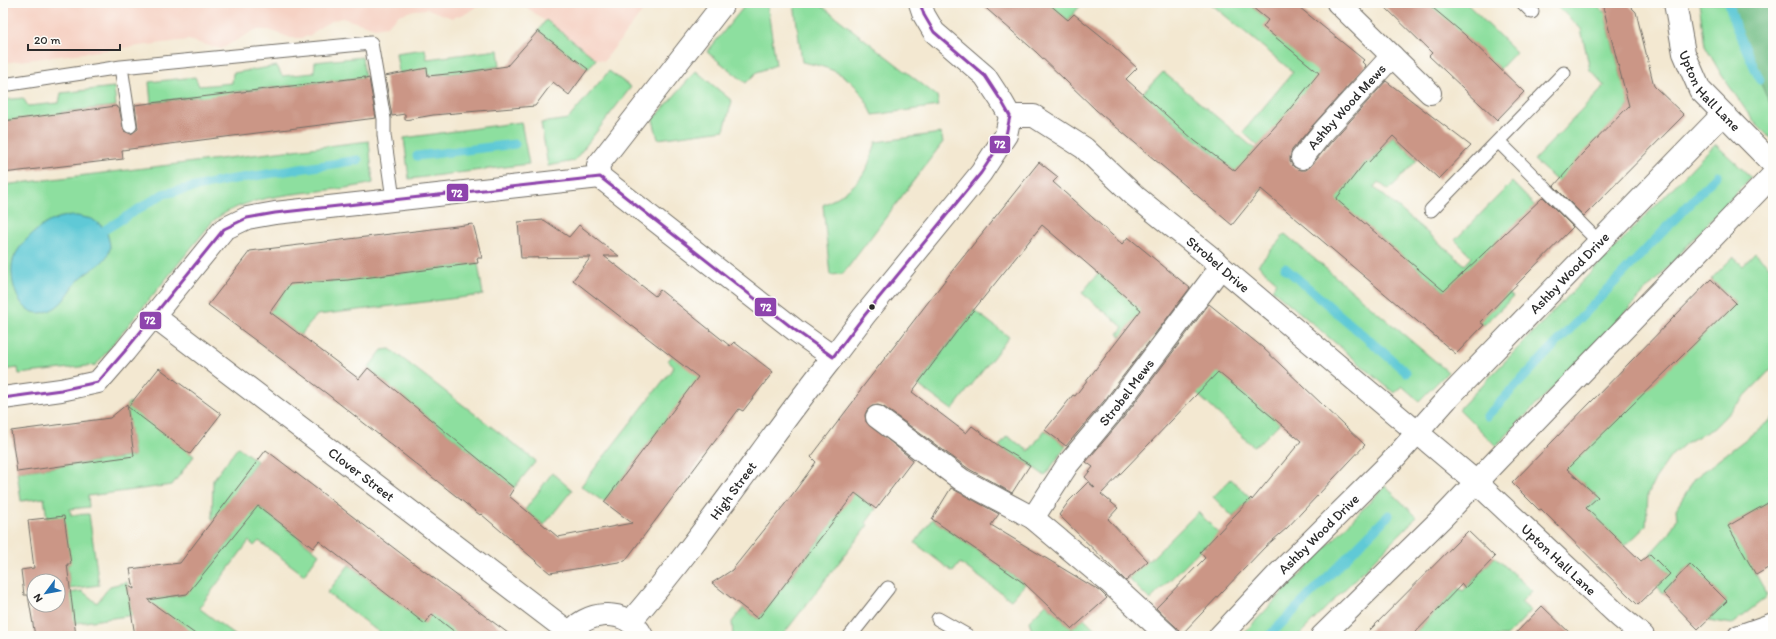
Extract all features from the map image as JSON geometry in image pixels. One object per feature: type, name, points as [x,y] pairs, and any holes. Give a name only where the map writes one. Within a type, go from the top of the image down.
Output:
[{"type":"street","points":[[724,3],[598,166],[600,178],[795,330],[833,357]]},
{"type":"street","points":[[920,3],[924,15],[934,32],[985,76],[1010,116]]},
{"type":"street","name":"Ashby Wood Mews","points":[[1338,3],[1430,93]]},
{"type":"street","name":"Upton Hall Lane","points":[[1675,3],[1684,53],[1700,90],[1773,164]]},
{"type":"street","name":"Ashby Wood Mews","points":[[1302,158],[1322,133],[1392,56]]},
{"type":"street","name":"Ashby Wood Drive","points":[[1220,636],[1278,574],[1418,434],[1447,399],[1723,114]]},
{"type":"street","name":"Strobel Drive","points":[[1010,116],[1034,116],[1084,148],[1136,197],[1213,259],[1221,268],[1418,434]]},
{"type":"street","name":"High Street","points":[[636,629],[668,578],[800,399],[869,310],[981,173],[1006,135],[1010,116]]},
{"type":"street","points":[[1322,636],[1444,516],[1773,175]]},
{"type":"street","points":[[3,398],[61,390],[98,382],[125,352],[224,229],[247,218],[394,199],[600,178]]},
{"type":"street","name":"Strobel Mews","points":[[1033,518],[1068,464],[1114,409],[1221,268]]},
{"type":"street","name":"Clover Street","points":[[154,316],[569,634]]},
{"type":"street","points":[[877,418],[962,480],[1033,518],[1109,582],[1168,636]]},
{"type":"street","points":[[1418,434],[1476,482]]},
{"type":"street","name":"Upton Hall Lane","points":[[1476,482],[1643,636]]},
{"type":"street","points":[[569,634],[582,622],[594,616],[606,614],[618,616],[636,629]]},
{"type":"street","points":[[1739,636],[1773,624]]},
{"type":"lane","points":[[1522,3],[1532,12]]},
{"type":"lane","points":[[3,85],[121,67],[371,43],[384,118],[384,135],[394,199]]},
{"type":"lane","points":[[121,67],[130,126]]},
{"type":"lane","points":[[1431,210],[1564,73]]},
{"type":"lane","points":[[1498,141],[1600,242]]},
{"type":"lane","points":[[850,636],[888,588]]},
{"type":"lane","points":[[938,619],[968,636]]},
{"type":"shaded area","points":[[3,3],[481,3],[467,13],[452,18],[428,9],[414,10],[399,15],[387,26],[375,28],[342,18],[334,20],[322,26],[311,35],[301,38],[291,38],[269,30],[255,30],[221,49],[188,40],[3,63]]},
{"type":"shaded area","points":[[521,3],[649,3],[604,61],[596,59]]},
{"type":"green space","points":[[747,3],[767,3],[776,65],[757,72],[746,83],[707,52]]},
{"type":"green space","points":[[794,3],[818,3],[937,96],[939,106],[873,115],[854,84],[846,78],[827,68],[802,62]]},
{"type":"green space","points":[[1048,3],[1081,3],[1082,4],[1068,20]]},
{"type":"green space","points":[[1210,3],[1247,3],[1268,20],[1319,73],[1283,166],[1258,193],[1236,172],[1141,95],[1163,72],[1255,149],[1258,146],[1243,132],[1293,72]]},
{"type":"green space","points":[[1427,3],[1466,3],[1516,52],[1500,69]]},
{"type":"green space","points":[[1554,3],[1596,3],[1603,12],[1613,3],[1607,22],[1623,83],[1634,100],[1558,182],[1534,160],[1605,86],[1590,70],[1581,29]]},
{"type":"green space","points":[[1699,3],[1757,3],[1773,44],[1773,141],[1754,122],[1721,74],[1705,46]]},
{"type":"green space","points":[[1729,3],[1773,3],[1773,111],[1735,25]]},
{"type":"green space","points":[[546,20],[596,59],[588,69],[538,31]]},
{"type":"green space","points":[[425,49],[427,59],[498,50],[500,66],[466,72],[428,76],[427,69],[399,73],[396,53]]},
{"type":"green space","points":[[362,57],[365,77],[234,92],[234,96],[201,101],[200,96],[151,103],[149,82],[195,77],[199,86],[232,83],[233,73],[277,66],[282,76],[314,73],[315,62]]},
{"type":"green space","points":[[609,71],[631,87],[574,161],[548,166],[541,123],[568,119]]},
{"type":"green space","points":[[696,71],[732,101],[724,130],[658,139],[653,120]]},
{"type":"green space","points":[[114,87],[116,106],[61,112],[61,117],[28,118],[3,121],[3,100],[23,98],[28,106],[59,103],[61,93]]},
{"type":"green space","points":[[521,122],[529,164],[409,179],[404,138]]},
{"type":"green space","points":[[941,133],[943,142],[843,274],[830,275],[823,205],[844,193],[858,181],[868,165],[876,142]]},
{"type":"green space","points":[[1393,136],[1417,160],[1389,190],[1378,182],[1374,187],[1465,265],[1472,257],[1455,240],[1512,182],[1535,206],[1487,273],[1513,297],[1484,325],[1335,199],[1366,161],[1369,163]]},
{"type":"green space","points":[[369,141],[373,183],[354,187],[268,198],[248,203],[229,211],[213,221],[96,365],[19,374],[18,368],[3,370],[3,185]]},
{"type":"green space","points":[[1715,144],[1751,177],[1627,311],[1496,446],[1459,409]]},
{"type":"green space","points":[[1285,234],[1448,372],[1419,401],[1402,386],[1394,393],[1272,289],[1277,282],[1258,265]]},
{"type":"green space","points":[[1755,253],[1773,270],[1773,367],[1714,428],[1686,443],[1671,456],[1655,479],[1648,494],[1646,526],[1625,546],[1586,508],[1598,497],[1583,483],[1576,488],[1550,463],[1703,334],[1736,303],[1711,279],[1733,257],[1743,266]]},
{"type":"green space","points":[[478,263],[483,295],[317,315],[281,359],[252,337],[292,281],[337,281]]},
{"type":"green space","points":[[1099,272],[1161,326],[1142,351],[1118,334],[1123,327],[1082,293]]},
{"type":"green space","points":[[974,310],[1009,337],[952,410],[918,385]]},
{"type":"green space","points":[[1185,344],[1280,423],[1262,441],[1253,446],[1196,393]]},
{"type":"green space","points":[[390,349],[536,461],[514,488],[368,368],[382,350]]},
{"type":"green space","points":[[672,356],[718,387],[675,408],[604,502],[581,486],[674,367],[668,361]]},
{"type":"green space","points":[[130,402],[148,421],[194,456],[172,485],[88,496],[89,507],[70,509],[71,515],[89,514],[99,585],[70,589],[67,564],[70,564],[47,518],[44,498],[21,501],[17,472],[134,456],[126,405]]},
{"type":"green space","points":[[1773,418],[1773,478],[1769,481],[1773,488],[1773,500],[1729,526],[1768,596],[1732,624],[1708,620],[1727,601],[1690,564],[1663,593],[1657,586],[1669,573],[1650,554],[1669,533],[1677,519],[1676,509],[1695,478]]},
{"type":"green space","points":[[1045,430],[1066,446],[1045,476],[999,446],[1007,436],[1029,451]]},
{"type":"green space","points":[[238,447],[257,461],[236,489],[319,554],[304,575],[259,541],[254,546],[249,541],[199,608],[236,636],[198,636],[155,612],[70,624],[63,613],[66,613],[66,594],[82,591],[97,603],[110,586],[127,582],[130,602],[184,595],[179,563],[183,559],[203,574],[234,536],[212,519],[213,480]]},
{"type":"green space","points":[[552,473],[572,490],[544,525],[525,510]]},
{"type":"green space","points":[[1231,479],[1251,498],[1233,517],[1213,497]]},
{"type":"green space","points":[[844,485],[876,509],[866,523],[868,525],[782,636],[733,636],[732,622],[743,608],[758,619],[829,527]]},
{"type":"green space","points":[[1385,486],[1417,517],[1298,636],[1241,636]]},
{"type":"green space","points":[[1198,512],[1223,537],[1209,550],[1204,546],[1150,600],[1127,577],[1145,557],[1149,561]]},
{"type":"green space","points":[[932,519],[1025,584],[1011,600],[960,563],[953,572],[915,543]]},
{"type":"green space","points":[[1495,557],[1532,591],[1521,602],[1531,611],[1507,636],[1412,636],[1458,588],[1463,591]]},
{"type":"green space","points":[[349,565],[425,623],[450,591],[460,636],[384,636],[327,593]]},
{"type":"green space","points":[[1046,604],[1072,629],[1084,618],[1102,636],[1075,636],[1072,630],[1033,635],[1029,621]]},
{"type":"water","points":[[77,216],[92,219],[106,229],[110,247],[107,257],[78,280],[60,304],[56,307],[45,312],[36,313],[28,310],[17,296],[12,276],[12,266],[17,252],[35,231],[43,226],[61,217]]},
{"type":"building","points":[[980,3],[1048,3],[1068,20],[1074,14],[1111,44],[1137,68],[1126,79],[1195,141],[1235,171],[1280,121],[1319,73],[1263,27],[1268,20],[1247,3],[1294,3],[1364,60],[1362,62],[1366,66],[1292,150],[1290,162],[1294,167],[1301,170],[1306,170],[1311,166],[1386,81],[1471,146],[1439,179],[1393,136],[1368,163],[1366,161],[1336,199],[1444,291],[1543,197],[1573,227],[1480,322],[1484,325],[1456,354],[1261,189],[1232,225],[1096,110],[1036,52]]},
{"type":"building","points":[[1381,3],[1427,3],[1464,34],[1524,92],[1497,120],[1429,56],[1432,53]]},
{"type":"building","points":[[1602,3],[1627,3],[1636,12],[1654,86],[1684,115],[1584,216],[1554,186],[1582,154],[1629,106]]},
{"type":"building","points":[[538,31],[588,69],[569,95],[553,82],[535,106],[433,115],[405,120],[405,114],[392,116],[385,76],[427,68],[428,76],[507,66]]},
{"type":"building","points":[[365,77],[365,79],[369,78],[376,118],[122,150],[123,159],[3,173],[3,121],[116,106],[119,108],[124,131],[131,134],[138,129],[135,105]]},
{"type":"building","points":[[1039,162],[1058,177],[1053,182],[1122,244],[1128,237],[1190,288],[1104,401],[1066,446],[1045,430],[1073,395],[1075,396],[1141,310],[1042,225],[960,327],[912,392],[966,433],[972,426],[999,446],[1030,465],[1012,493],[969,469],[884,407],[878,405],[872,406],[867,410],[865,415],[866,422],[913,460],[876,509],[855,493],[758,619],[712,583],[732,570],[789,499],[816,462],[811,457],[859,394],[858,393]]},
{"type":"building","points":[[544,220],[569,237],[579,225],[619,256],[604,256],[655,296],[660,290],[730,346],[734,342],[773,372],[743,411],[739,409],[625,561],[550,573],[481,514],[480,515],[326,393],[208,305],[250,251],[473,224],[482,258],[477,258],[478,263],[348,280],[290,284],[270,312],[359,379],[368,368],[514,488],[509,496],[558,537],[632,523],[604,502],[698,377],[573,280],[591,257],[521,258],[518,222]]},
{"type":"building","points":[[1711,279],[1736,303],[1567,469],[1598,497],[1586,508],[1641,561],[1650,554],[1670,574],[1638,605],[1541,509],[1539,510],[1512,483]]},
{"type":"building","points":[[1209,304],[1262,347],[1365,445],[1287,528],[1265,547],[1181,635],[1176,627],[1156,608],[1205,558],[1200,552],[1251,498],[1252,500],[1301,441],[1218,372],[1101,494],[1118,508],[1108,519],[1148,561],[1126,581],[1059,515],[1069,501],[1088,482],[1095,488],[1085,477],[1093,467],[1086,462],[1124,417]]},
{"type":"building","points":[[159,368],[221,414],[190,454],[128,407]]},
{"type":"building","points":[[127,404],[134,456],[17,472],[11,431],[110,418]]},
{"type":"building","points":[[266,450],[416,565],[512,636],[460,636],[432,614],[425,624],[319,541],[313,548],[258,506],[187,594],[148,600],[198,636],[135,636],[127,585],[134,589],[130,569],[180,563]]},
{"type":"building","points":[[951,488],[999,514],[991,525],[1100,591],[1107,598],[1072,629],[1025,584],[932,519]]},
{"type":"building","points":[[1773,500],[1773,565],[1756,575],[1728,526]]},
{"type":"building","points":[[64,516],[71,564],[67,564],[76,636],[35,636],[31,613],[66,613],[66,573],[26,573],[26,595],[24,595],[21,570],[34,568],[28,520]]},
{"type":"building","points":[[1468,531],[1495,557],[1465,588],[1462,584],[1412,636],[1364,636]]},
{"type":"building","points":[[1690,564],[1727,601],[1698,629],[1663,593]]},
{"type":"building","points":[[1542,606],[1573,636],[1513,636]]},
{"type":"waterway","points":[[1729,3],[1735,25],[1760,80]]},
{"type":"waterway","points":[[417,156],[515,144]]},
{"type":"waterway","points":[[106,229],[163,194],[228,180],[358,160]]},
{"type":"waterway","points":[[1487,416],[1717,175]]},
{"type":"waterway","points":[[1285,268],[1406,372]]},
{"type":"waterway","points":[[1269,636],[1389,515]]},
{"type":"transit line","name":"72","points":[[3,398],[61,390],[98,382],[224,229],[247,218],[275,213],[600,177],[795,330],[833,357],[864,316],[981,173],[1006,135],[1010,116],[1002,102],[985,76],[934,32],[924,15],[920,3]]}]
